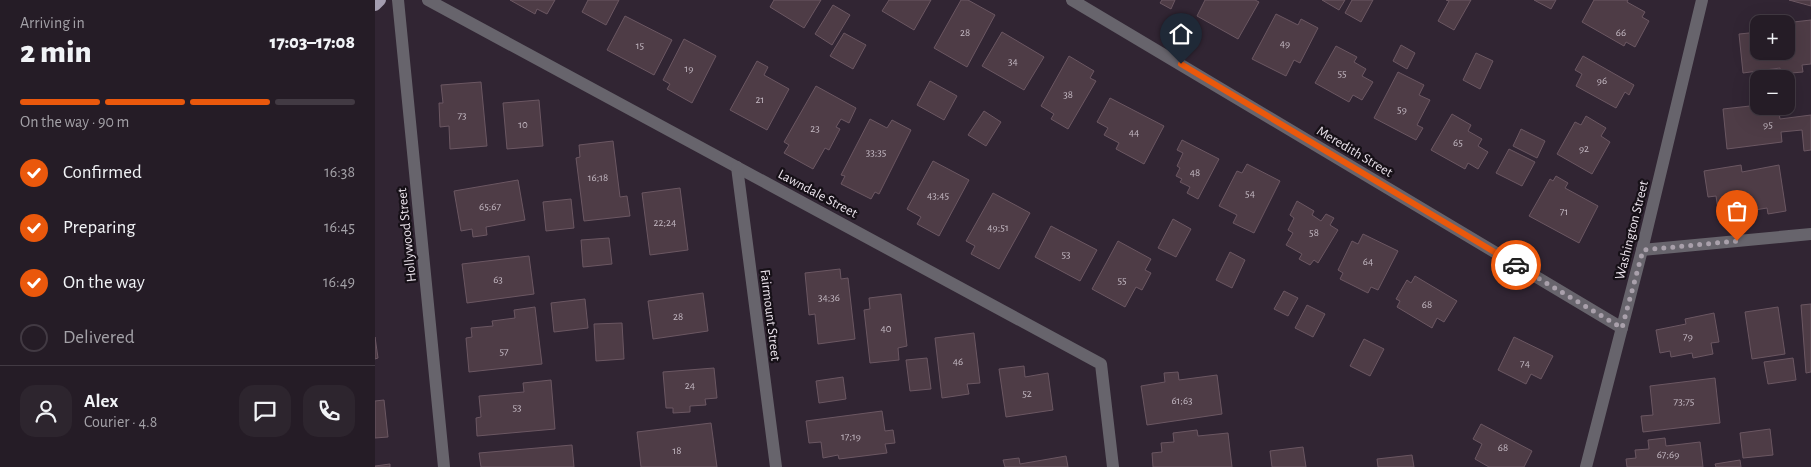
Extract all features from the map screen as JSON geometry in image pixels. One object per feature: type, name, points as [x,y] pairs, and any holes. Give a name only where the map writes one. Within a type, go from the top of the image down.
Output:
[{"type":"main road","points":[[375,5],[380,0]]},
{"type":"street","name":"Hollywood Street","points":[[398,0],[443,467]]},
{"type":"street","name":"Lawndale Street","points":[[428,0],[1101,364],[1113,467]]},
{"type":"street","name":"Meredith Street","points":[[1072,0],[1622,328]]},
{"type":"street","name":"Washington Street","points":[[1586,467],[1643,250],[1702,0]]},
{"type":"street","name":"Fairmount Street","points":[[737,166],[776,467]]},
{"type":"street","points":[[1643,250],[1811,234]]},
{"type":"building","points":[[510,0],[555,0],[547,14],[537,9],[535,14]]},
{"type":"building","points":[[588,0],[619,0],[606,25],[582,12]]},
{"type":"building","points":[[774,0],[821,0],[804,28],[770,7]]},
{"type":"building","points":[[889,0],[931,0],[914,30],[882,11]]},
{"type":"building","points":[[961,0],[968,0],[995,15],[967,67],[934,48]]},
{"type":"building","points":[[1162,0],[1175,0],[1171,9],[1160,3]]},
{"type":"building","points":[[1205,0],[1255,0],[1259,2],[1238,39],[1197,16]]},
{"type":"building","points":[[1322,0],[1345,0],[1339,10]]},
{"type":"building","points":[[1352,0],[1373,0],[1361,22],[1345,13]]},
{"type":"building","points":[[1446,0],[1471,0],[1454,30],[1438,21],[1449,1]]},
{"type":"building","points":[[1534,0],[1556,0],[1551,9]]},
{"type":"building","points":[[1594,0],[1628,0],[1627,2],[1645,12],[1642,17],[1649,21],[1635,47],[1626,42],[1624,46],[1582,22]]},
{"type":"building","points":[[1789,0],[1811,0],[1811,6]]},
{"type":"building","points":[[833,5],[850,15],[832,45],[815,34]]},
{"type":"building","points":[[1276,14],[1298,25],[1301,19],[1318,28],[1300,63],[1294,60],[1286,76],[1252,59]]},
{"type":"building","points":[[625,16],[672,40],[654,75],[607,50]]},
{"type":"building","points":[[1811,20],[1811,64],[1802,65],[1803,72],[1795,73],[1795,70],[1780,70],[1780,68],[1750,70],[1750,72],[1743,73],[1739,34],[1750,33],[1750,60],[1795,60],[1795,22]]},
{"type":"building","points":[[1002,32],[1044,57],[1024,90],[982,66]]},
{"type":"building","points":[[844,33],[866,45],[853,69],[830,56]]},
{"type":"building","points":[[684,39],[716,56],[692,103],[667,89],[670,84],[663,80]]},
{"type":"building","points":[[1401,45],[1415,53],[1407,69],[1393,61]]},
{"type":"building","points":[[1336,46],[1357,57],[1354,62],[1366,69],[1362,76],[1373,82],[1362,100],[1353,95],[1349,102],[1315,83]]},
{"type":"building","points":[[1476,53],[1493,61],[1480,89],[1463,80]]},
{"type":"building","points":[[1069,56],[1094,71],[1090,78],[1096,81],[1068,129],[1051,119],[1054,114],[1041,106]]},
{"type":"building","points":[[1583,56],[1634,85],[1629,95],[1625,92],[1616,108],[1576,86],[1582,74],[1575,70]]},
{"type":"building","points":[[757,61],[768,67],[764,75],[789,89],[767,130],[730,110]]},
{"type":"building","points":[[1398,72],[1424,85],[1419,95],[1430,100],[1417,125],[1423,128],[1416,140],[1374,118]]},
{"type":"building","points":[[930,81],[957,96],[944,120],[917,105]]},
{"type":"building","points":[[481,82],[487,146],[450,149],[449,126],[440,127],[439,103],[443,103],[441,85]]},
{"type":"building","points":[[816,86],[856,108],[849,123],[841,119],[836,127],[840,129],[829,150],[825,148],[813,169],[784,153],[789,145],[784,142]]},
{"type":"building","points":[[1110,98],[1164,126],[1144,164],[1116,149],[1119,143],[1104,135],[1108,128],[1097,122]]},
{"type":"building","points":[[539,100],[543,146],[507,149],[503,103]]},
{"type":"building","points":[[1750,106],[1750,115],[1779,115],[1780,119],[1811,115],[1811,150],[1804,151],[1802,130],[1781,132],[1782,142],[1727,149],[1723,109]]},
{"type":"building","points":[[984,111],[1001,122],[986,146],[968,135]]},
{"type":"building","points":[[1452,114],[1471,125],[1468,131],[1482,139],[1478,146],[1488,152],[1478,169],[1468,163],[1465,169],[1431,150]]},
{"type":"building","points":[[1586,116],[1606,128],[1601,136],[1610,142],[1592,174],[1557,154],[1575,122],[1581,125]]},
{"type":"building","points":[[870,119],[887,128],[892,120],[911,130],[879,194],[875,192],[871,199],[841,184],[845,176],[841,175]]},
{"type":"building","points":[[1521,129],[1545,141],[1537,158],[1513,146]]},
{"type":"building","points":[[1182,140],[1219,159],[1198,199],[1187,193],[1190,187],[1180,182],[1182,179],[1176,176],[1180,168],[1177,166],[1183,153],[1177,150]]},
{"type":"building","points":[[613,141],[620,197],[627,196],[630,216],[584,221],[576,158],[580,157],[579,145]]},
{"type":"building","points":[[1509,149],[1535,162],[1522,186],[1496,173]]},
{"type":"building","points":[[933,161],[969,180],[939,236],[917,224],[921,217],[907,209]]},
{"type":"building","points":[[1247,164],[1280,181],[1254,233],[1233,223],[1237,215],[1219,206],[1237,171],[1242,173]]},
{"type":"building","points":[[1741,165],[1742,172],[1779,165],[1786,211],[1768,214],[1767,208],[1719,216],[1716,196],[1708,197],[1704,171]]},
{"type":"building","points":[[1556,176],[1568,183],[1565,188],[1598,206],[1579,243],[1529,216],[1550,179],[1553,181]]},
{"type":"building","points":[[518,180],[525,220],[486,227],[487,235],[473,237],[472,229],[461,231],[454,191]]},
{"type":"building","points":[[680,188],[688,250],[650,255],[642,193]]},
{"type":"building","points":[[993,193],[1030,213],[999,269],[971,254],[975,246],[966,241]]},
{"type":"building","points":[[571,199],[574,228],[546,231],[543,202]]},
{"type":"building","points":[[1297,201],[1314,211],[1312,215],[1321,221],[1326,214],[1334,218],[1330,225],[1338,230],[1318,263],[1314,260],[1310,265],[1299,259],[1302,254],[1286,245],[1293,233],[1288,230],[1294,218],[1290,215]]},
{"type":"building","points":[[1173,219],[1191,229],[1176,257],[1158,248]]},
{"type":"building","points":[[1051,226],[1097,250],[1080,281],[1035,257]]},
{"type":"building","points":[[1363,234],[1398,251],[1378,290],[1371,287],[1368,293],[1340,279],[1343,273],[1338,270],[1352,241],[1358,244]]},
{"type":"building","points":[[609,238],[612,264],[583,267],[581,240]]},
{"type":"building","points":[[1118,241],[1151,259],[1145,270],[1151,273],[1142,290],[1136,287],[1125,307],[1092,289]]},
{"type":"building","points":[[1230,252],[1245,260],[1232,288],[1216,280]]},
{"type":"building","points":[[529,256],[534,294],[467,303],[462,264]]},
{"type":"building","points":[[840,269],[841,279],[848,278],[855,339],[818,344],[815,314],[809,315],[805,273]]},
{"type":"building","points":[[1415,276],[1457,301],[1444,322],[1437,318],[1432,328],[1397,307],[1400,301],[1396,299],[1407,280],[1411,283]]},
{"type":"building","points":[[1284,291],[1298,298],[1288,316],[1274,309]]},
{"type":"building","points":[[703,293],[708,331],[653,339],[648,301]]},
{"type":"building","points":[[901,294],[907,346],[898,348],[899,360],[870,363],[864,310],[870,309],[869,298]]},
{"type":"building","points":[[585,299],[588,328],[554,332],[551,303]]},
{"type":"building","points":[[1811,304],[1811,372],[1806,373],[1801,305]]},
{"type":"building","points":[[1307,305],[1325,314],[1313,337],[1295,328]]},
{"type":"building","points":[[535,307],[542,364],[469,372],[466,338],[472,337],[471,328],[493,326],[492,321],[515,318],[514,310]]},
{"type":"building","points":[[1778,307],[1785,354],[1752,359],[1745,312]]},
{"type":"building","points":[[1714,313],[1719,342],[1711,343],[1713,354],[1693,358],[1692,353],[1671,357],[1670,351],[1660,353],[1656,330],[1686,324],[1685,319]]},
{"type":"building","points":[[622,323],[624,359],[596,361],[594,324]]},
{"type":"building","points":[[974,333],[980,383],[967,384],[969,394],[942,398],[935,338]]},
{"type":"building","points":[[375,337],[378,358],[375,359]]},
{"type":"building","points":[[1514,337],[1553,356],[1541,379],[1531,374],[1526,384],[1498,370]]},
{"type":"building","points":[[1364,339],[1384,349],[1370,376],[1350,366]]},
{"type":"building","points":[[927,358],[931,389],[910,391],[906,360]]},
{"type":"building","points":[[1793,358],[1796,380],[1768,384],[1764,362]]},
{"type":"building","points":[[1024,366],[1025,377],[1048,373],[1053,410],[1006,417],[999,369]]},
{"type":"building","points":[[714,368],[717,398],[705,399],[706,405],[690,406],[690,412],[673,413],[673,408],[666,408],[663,372]]},
{"type":"building","points":[[1178,372],[1179,380],[1217,375],[1222,414],[1147,425],[1141,386],[1165,382],[1164,373]]},
{"type":"building","points":[[843,377],[846,399],[819,403],[816,381]]},
{"type":"building","points":[[1715,378],[1720,423],[1643,432],[1641,416],[1653,415],[1650,386]]},
{"type":"building","points":[[551,380],[555,429],[477,436],[476,418],[481,417],[479,396],[524,392],[523,383]]},
{"type":"building","points":[[384,400],[388,437],[375,438],[375,401]]},
{"type":"building","points":[[882,411],[885,431],[893,430],[895,443],[885,444],[887,453],[839,459],[838,455],[823,458],[821,442],[809,443],[806,421]]},
{"type":"building","points":[[711,423],[717,467],[641,467],[637,432]]},
{"type":"building","points":[[1481,424],[1532,451],[1524,467],[1489,467],[1475,459],[1482,444],[1473,439]]},
{"type":"building","points":[[1770,429],[1773,455],[1743,458],[1740,433]]},
{"type":"building","points":[[1197,430],[1198,436],[1228,433],[1232,467],[1153,467],[1152,453],[1162,452],[1161,443],[1174,442],[1173,433]]},
{"type":"building","points":[[1665,438],[1666,446],[1700,442],[1703,467],[1627,467],[1626,459],[1636,458],[1635,450],[1649,449],[1648,440]]},
{"type":"building","points":[[572,445],[574,467],[481,467],[479,453]]},
{"type":"building","points":[[1303,447],[1306,467],[1272,467],[1270,451]]},
{"type":"building","points":[[1412,455],[1414,467],[1378,467],[1377,459]]},
{"type":"building","points":[[1066,456],[1068,467],[1005,467],[1003,460],[1019,458],[1020,464]]},
{"type":"building","points":[[1740,460],[1741,467],[1716,467],[1715,464]]},
{"type":"building","points":[[390,464],[390,467],[375,467],[375,466]]},
{"type":"way so far","points":[[1516,265],[1622,328],[1643,250],[1737,241]]},
{"type":"route","points":[[1181,64],[1516,265]]}]
